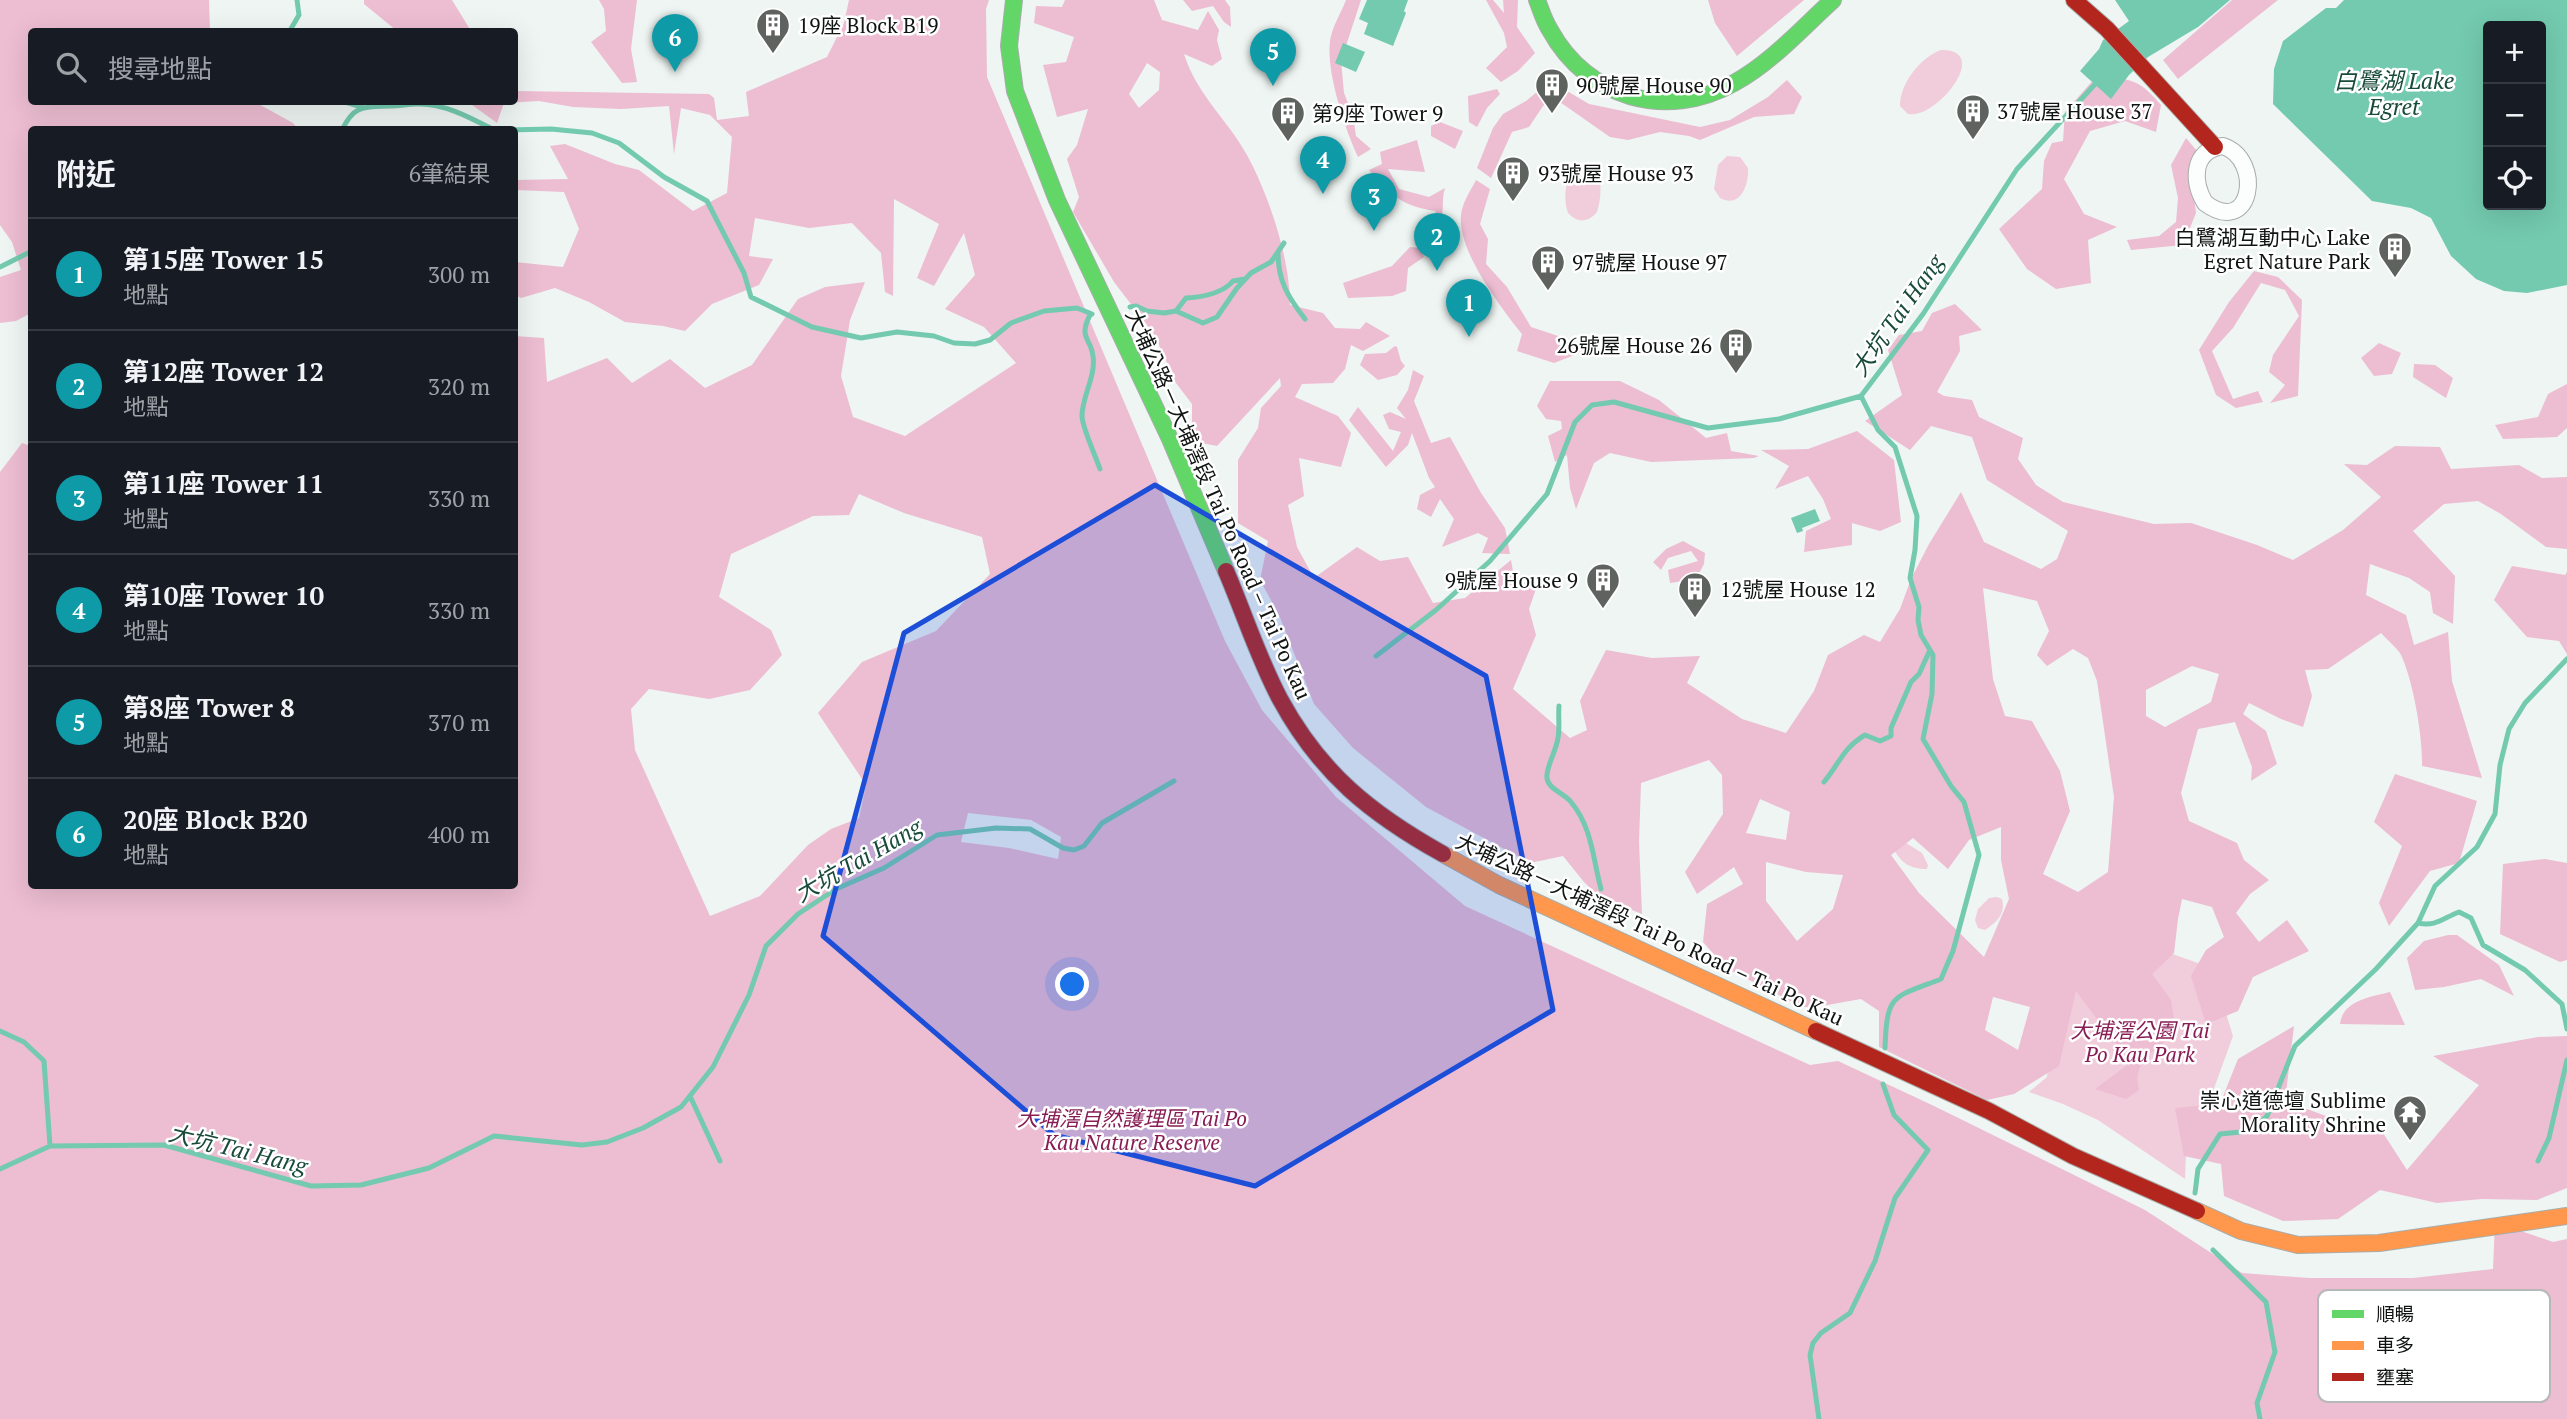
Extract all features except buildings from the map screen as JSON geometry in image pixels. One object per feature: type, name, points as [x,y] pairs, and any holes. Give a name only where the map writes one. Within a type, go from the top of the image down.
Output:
[{"type":"main road","name":"大埔公路－大埔滘段 Tai Po Road – Tai Po Kau","points":[[1014,0],[1009,46],[1015,92],[1057,200],[1170,439],[1280,699],[1317,755],[1334,776],[1361,801],[1398,829],[1499,885],[1989,1111],[2084,1161],[2242,1231],[2298,1245],[2379,1243],[2567,1216]]},
{"type":"main road","points":[[1537,0],[1542,19],[1554,41],[1570,61],[1590,78],[1611,90],[1636,99],[1661,102],[1711,94],[1734,83],[1755,69],[1833,0]]},
{"type":"main road","points":[[2074,0],[2107,29],[2215,147]]},
{"type":"highlighted area","points":[[1155,485],[1486,676],[1553,1010],[1255,1186],[1054,1135],[823,936],[904,633]]},
{"type":"green space","points":[[0,0],[209,0],[210,28],[28,28],[28,105],[260,105],[296,126],[28,126],[28,315],[16,321],[0,323],[0,277],[21,270],[12,242],[0,225]]},
{"type":"green space","points":[[364,0],[452,0],[469,28],[393,28],[364,4]]},
{"type":"green space","points":[[599,0],[637,0],[631,49],[637,82],[622,83],[591,42],[606,31],[604,9]]},
{"type":"green space","name":"大埔滘自然護理區 Tai Po Kau Nature Reserve","points":[[849,0],[989,0],[986,9],[987,77],[1225,641],[1262,710],[1336,797],[1465,906],[1810,1065],[1838,1061],[1934,1106],[2145,1210],[2242,1273],[2309,1278],[2413,1278],[2493,1269],[2495,1222],[2553,1242],[2567,1239],[2567,1419],[0,1419],[0,472],[22,443],[28,445],[28,889],[518,889],[518,336],[544,338],[547,382],[607,358],[632,383],[670,359],[705,388],[752,365],[798,299],[825,287],[865,282],[850,320],[841,376],[853,417],[905,436],[1016,363],[984,327],[945,309],[975,275],[964,233],[934,286],[917,278],[939,224],[894,199],[893,296],[885,292],[881,253],[852,223],[809,228],[755,218],[749,256],[773,259],[759,285],[712,304],[685,331],[625,322],[589,302],[555,288],[521,298],[518,296],[518,262],[563,267],[579,229],[564,192],[518,190],[518,180],[568,179],[550,146],[565,144],[615,164],[639,170],[693,211],[727,193],[732,137],[710,115],[681,108],[674,154],[669,106],[621,109],[573,107],[539,101],[518,102],[518,91],[709,94],[714,98],[717,120],[749,116],[746,92],[827,57],[844,23]],"holes":[[[859,494],[904,513],[982,537],[990,574],[936,631],[862,662],[818,713],[866,785],[859,818],[831,829],[808,845],[760,896],[710,916],[635,750],[631,709],[649,689],[709,699],[750,690],[782,655],[771,630],[719,597],[731,554],[813,516],[849,515]],[[968,813],[1031,820],[1061,837],[1058,859],[1009,848],[961,842]]]},
{"type":"green space","points":[[1065,0],[1154,0],[1162,20],[1198,30],[1208,11],[1219,30],[1217,40],[1222,59],[1212,66],[1184,54],[1204,94],[1247,155],[1263,189],[1282,248],[1290,305],[1323,313],[1335,328],[1360,329],[1366,322],[1390,336],[1363,351],[1351,345],[1345,369],[1333,383],[1302,384],[1295,397],[1338,416],[1351,433],[1341,467],[1299,458],[1304,496],[1288,505],[1297,547],[1314,578],[1357,547],[1380,561],[1408,557],[1433,603],[1465,598],[1511,560],[1514,577],[1536,589],[1529,609],[1536,635],[1513,689],[1570,738],[1587,730],[1580,701],[1606,650],[1652,658],[1700,656],[1687,683],[1742,719],[1786,733],[1814,691],[1828,655],[1864,635],[1880,642],[1900,609],[1911,579],[1929,544],[1961,492],[1984,542],[2041,569],[2057,559],[2068,531],[1987,480],[1972,437],[1931,426],[1910,450],[1865,421],[1902,395],[1888,350],[1899,335],[1922,331],[1932,313],[1955,304],[1982,330],[1959,336],[1960,351],[1937,392],[1944,396],[1972,400],[1979,417],[2023,438],[2018,459],[2036,485],[2063,502],[2154,524],[2191,523],[2293,560],[2343,530],[2381,497],[2344,464],[2367,465],[2395,446],[2440,447],[2451,469],[2519,465],[2542,478],[2567,477],[2567,549],[2546,547],[2501,514],[2478,501],[2444,504],[2413,531],[2455,576],[2453,624],[2433,613],[2430,592],[2409,578],[2370,564],[2366,595],[2406,615],[2414,645],[2448,632],[2452,681],[2482,778],[2422,766],[2419,725],[2405,664],[2400,653],[2381,633],[2328,669],[2305,670],[2312,696],[2303,727],[2249,703],[2243,714],[2266,731],[2277,764],[2251,781],[2252,767],[2235,722],[2198,729],[2181,793],[2189,821],[2237,843],[2244,860],[2269,880],[2250,894],[2236,913],[2259,942],[2287,920],[2309,951],[2253,977],[2238,1011],[2206,1024],[2191,976],[2206,950],[2224,937],[2212,907],[2182,899],[2174,953],[2152,974],[2171,1000],[2176,1033],[2147,1057],[2139,1071],[2139,1090],[2126,1099],[2095,1089],[2130,1063],[2076,991],[2059,1066],[2014,1094],[1987,1100],[1879,1047],[1879,1011],[1861,999],[1802,1007],[1726,968],[1703,942],[1707,904],[1743,884],[1734,867],[1697,894],[1685,872],[1723,814],[1722,775],[1709,760],[1641,783],[1639,842],[1642,914],[1600,897],[1563,856],[1530,863],[1426,807],[1353,748],[1314,704],[1279,615],[1260,580],[1268,541],[1238,523],[1238,460],[1258,428],[1261,408],[1281,386],[1280,378],[1217,446],[1192,441],[1192,404],[1176,383],[1154,334],[1114,282],[1073,212],[1079,197],[1067,159],[1077,145],[1088,109],[1057,117],[1043,65],[1066,62],[1074,37],[1034,23],[1036,6],[1062,7]],"holes":[[[1147,63],[1160,72],[1159,90],[1139,108],[1129,94]],[[1983,588],[2037,601],[2049,631],[2037,655],[2047,666],[2073,649],[2088,658],[2097,681],[2114,797],[2108,872],[2078,892],[2043,874],[2070,811],[2060,771],[2032,721],[2005,716],[1993,679]],[[2192,666],[2219,674],[2211,702],[2165,727],[2146,716],[2146,690]],[[1760,799],[1790,812],[1786,840],[1746,833]],[[2001,827],[2001,860],[2009,899],[1984,957],[1919,893],[1891,855],[1913,838],[1948,869],[1969,840]],[[1766,862],[1806,872],[1843,875],[1833,909],[1797,941],[1766,901]],[[1993,997],[2030,1007],[2018,1050],[1985,1030]]]},
{"type":"green space","points":[[1183,0],[1225,0],[1230,7],[1231,27],[1213,6],[1192,11]]},
{"type":"green space","points":[[1346,0],[1361,0],[1341,61],[1344,93],[1353,116],[1356,136],[1371,149],[1358,157],[1338,100],[1331,68],[1330,41]]},
{"type":"green space","points":[[1486,0],[1493,0],[1504,13],[1503,0],[1518,0],[1517,27],[1535,53],[1518,71],[1501,82],[1486,68],[1507,47],[1504,33]]},
{"type":"green space","points":[[1708,0],[1804,0],[1737,56],[1715,23]]},
{"type":"green space","points":[[2232,0],[2278,0],[2178,79],[2163,60]]},
{"type":"green space","points":[[1941,50],[1956,53],[1962,60],[1961,71],[1954,84],[1932,106],[1920,113],[1908,114],[1900,106],[1908,80],[1926,58]]},
{"type":"green space","points":[[2095,78],[2132,81],[2146,89],[2161,105],[2156,132],[2125,121],[2090,131],[2064,179],[2084,214],[2117,227],[2088,240],[2091,283],[2056,289],[2027,269],[1999,229],[2042,189],[2044,161],[2052,143],[2063,141],[2065,112]]},
{"type":"green space","points":[[1787,80],[1802,97],[1794,114],[1754,117],[1700,140],[1660,132],[1628,140],[1610,137],[1557,100],[1543,106],[1529,127],[1512,132],[1491,178],[1477,168],[1493,128],[1503,114],[1526,101],[1550,81],[1589,104],[1700,127],[1730,120],[1768,97]]},
{"type":"green space","points":[[1497,89],[1500,94],[1487,108],[1477,127],[1469,122],[1468,96]]},
{"type":"green space","points":[[472,105],[503,105],[497,123]]},
{"type":"green space","points":[[1440,122],[1463,131],[1455,149],[1431,136],[1431,126]]},
{"type":"green space","points":[[2186,138],[2197,151],[2191,173],[2196,213],[2183,245],[2131,250],[2127,240],[2159,236],[2176,222],[2178,198],[2171,165]]},
{"type":"green space","points":[[1417,140],[1425,172],[1388,169],[1399,189],[1429,197],[1445,188],[1440,222],[1435,211],[1414,206],[1398,198],[1369,170],[1382,164],[1380,152]]},
{"type":"green space","points":[[1727,156],[1740,157],[1748,168],[1742,193],[1738,198],[1727,201],[1720,198],[1714,189],[1718,165]]},
{"type":"green space","points":[[1584,164],[1595,168],[1599,178],[1600,201],[1597,212],[1582,220],[1575,219],[1568,213],[1565,199],[1569,177]]},
{"type":"green space","points":[[1476,180],[1490,189],[1480,224],[1488,239],[1486,264],[1507,287],[1531,327],[1579,343],[1598,346],[1554,363],[1517,351],[1522,334],[1482,278],[1466,245],[1462,229],[1463,206]]},
{"type":"green space","points":[[1410,247],[1420,248],[1424,257],[1408,268],[1406,291],[1392,296],[1348,298],[1343,283],[1392,266]]},
{"type":"green space","points":[[2254,271],[2278,277],[2302,300],[2298,396],[2270,403],[2285,385],[2269,372],[2273,355],[2299,316],[2285,290],[2261,283],[2233,328],[2212,351],[2233,399],[2258,391],[2263,402],[2236,408],[2216,395],[2199,350],[2229,302]]},
{"type":"green space","points":[[2379,343],[2401,353],[2392,374],[2374,376],[2361,358]]},
{"type":"green space","points":[[1395,346],[1405,366],[1397,375],[1378,380],[1360,365],[1365,354],[1386,353]]},
{"type":"green space","points":[[2414,364],[2435,365],[2453,378],[2446,398],[2413,377]]},
{"type":"green space","points":[[1413,370],[1424,376],[1414,401],[1431,443],[1450,437],[1481,493],[1505,528],[1510,554],[1482,553],[1488,538],[1478,533],[1442,547],[1454,519],[1440,499],[1431,517],[1417,509],[1420,495],[1435,487],[1412,433],[1408,445],[1386,467],[1349,420],[1358,407],[1393,451],[1401,432],[1389,429],[1383,415],[1390,412],[1406,419],[1397,408],[1408,390]]},
{"type":"green space","points":[[1550,381],[1620,381],[1659,400],[1706,438],[1727,433],[1731,451],[1759,456],[1651,462],[1610,453],[1594,463],[1576,509],[1570,488],[1567,455],[1555,462],[1548,436],[1562,429],[1561,421],[1546,419],[1537,406]]},
{"type":"green space","points":[[2567,384],[2567,428],[2557,437],[2503,439],[2495,425],[2538,417],[2548,394]]},
{"type":"green space","points":[[1857,431],[1894,460],[1901,522],[1880,531],[1852,523],[1852,545],[1804,552],[1806,531],[1831,519],[1823,499],[1808,476],[1775,489],[1789,466],[1761,450],[1808,449]]},
{"type":"green space","points":[[1683,541],[1705,553],[1704,564],[1696,579],[1670,583],[1668,570],[1698,561],[1691,551],[1668,558],[1661,570],[1653,562],[1666,549]]},
{"type":"green space","points":[[2512,566],[2565,575],[2567,572],[2567,654],[2559,641],[2527,637],[2494,600]]},
{"type":"green space","points":[[2395,774],[2477,801],[2459,863],[2430,871],[2389,926],[2379,903],[2402,846],[2374,822]]},
{"type":"green space","points":[[1903,841],[1922,853],[1928,865],[1927,869],[1916,868],[1899,858],[1893,848]]},
{"type":"green space","points":[[2545,859],[2567,863],[2567,960],[2560,962],[2500,934],[2503,864]]},
{"type":"green space","points":[[1989,898],[2002,899],[2003,904],[2000,917],[1985,930],[1978,928],[1975,920],[1978,909]]},
{"type":"green space","points":[[2457,935],[2499,965],[2514,996],[2481,979],[2415,990],[2407,958],[2424,941]]},
{"type":"green space","name":"大埔滘公園 Tai Po Kau Park","points":[[2133,940],[2212,968],[2233,1036],[2199,1121],[2187,1125],[2185,1179],[2098,1120],[2029,1092],[2047,1077],[2055,1015],[2081,980]]},
{"type":"green space","points":[[2390,992],[2405,1025],[2340,1024],[2342,1016],[2352,1005]]},
{"type":"green space","points":[[2294,1026],[2285,1101],[2334,1119],[2374,1119],[2407,1170],[2479,1085],[2433,1056],[2538,1037],[2567,1036],[2567,1188],[2537,1200],[2482,1199],[2437,1203],[2380,1190],[2338,1219],[2283,1221],[2224,1196],[2221,1164],[2184,1156],[2175,1108],[2220,1104],[2238,1059]]},
{"type":"water","points":[[1367,0],[1408,0],[1404,11],[1406,13],[1393,46],[1364,34],[1368,23],[1359,19]]},
{"type":"water","points":[[2115,0],[2230,0],[2198,27],[2148,57],[2129,75],[2111,99],[2080,71],[2099,49],[2103,40],[2129,21]]},
{"type":"water","name":"白鷺湖 Lake Egret","points":[[2344,0],[2567,0],[2567,285],[2527,293],[2504,291],[2476,279],[2451,256],[2431,218],[2411,208],[2372,201],[2273,104],[2274,69],[2283,41],[2326,8],[2336,8]]},
{"type":"water","points":[[1343,43],[1365,52],[1356,72],[1335,63]]},
{"type":"water","points":[[1815,509],[1820,521],[1802,528],[1803,531],[1797,533],[1791,518]]},
{"type":"waterway","points":[[291,28],[299,15],[297,0]]},
{"type":"waterway","name":"大坑 Tai Hang","points":[[1376,656],[1436,610],[1490,561],[1547,494],[1575,422],[1592,405],[1614,402],[1708,428],[1779,419],[1861,396],[1923,314],[2017,169],[2097,82]]},
{"type":"waterway","points":[[355,105],[362,107]]},
{"type":"waterway","points":[[344,126],[351,115],[361,109],[405,105]]},
{"type":"waterway","points":[[432,105],[467,116],[486,126]]},
{"type":"waterway","points":[[518,130],[551,129],[592,133],[619,143],[664,177],[707,201],[744,273],[751,297],[812,327],[861,338],[897,332],[934,336],[954,343],[975,344],[990,340],[1011,323],[1044,311],[1077,308],[1092,314]]},
{"type":"waterway","points":[[1130,307],[1164,313],[1176,311],[1203,323],[1217,317],[1237,288],[1251,273],[1271,262],[1284,243]]},
{"type":"waterway","points":[[0,267],[28,253]]},
{"type":"waterway","points":[[1278,253],[1285,288],[1305,319]]},
{"type":"waterway","points":[[1176,311],[1186,298],[1212,294],[1233,281],[1245,279]]},
{"type":"waterway","points":[[1090,315],[1085,333],[1092,350],[1093,364],[1082,416],[1100,469]]},
{"type":"waterway","points":[[1861,396],[1878,430],[1895,447],[1917,516],[1910,578],[1919,607],[1921,635],[1933,655],[1932,694],[1923,739],[1951,786],[1964,802],[1979,855],[1953,951],[1941,979],[1895,1000],[1888,1017],[1885,1048]]},
{"type":"waterway","points":[[1824,782],[1857,740],[1865,735],[1880,741],[1891,736],[1891,728],[1911,682],[1919,674],[1930,650]]},
{"type":"waterway","points":[[2195,1193],[2198,1169],[2220,1134],[2251,1131],[2267,1116],[2295,1046],[2376,969],[2418,923],[2435,886],[2477,847],[2495,814],[2500,765],[2509,729],[2525,703],[2567,659]]},
{"type":"waterway","points":[[1559,706],[1558,738],[1547,780],[1571,802],[1583,822],[1601,889]]},
{"type":"waterway","name":"大坑 Tai Hang","points":[[0,1169],[50,1146],[164,1145],[311,1186],[361,1185],[429,1168],[494,1136],[582,1145],[607,1142],[643,1128],[681,1107],[713,1067],[749,995],[766,946],[798,914],[836,889],[884,868],[937,835],[996,828],[1030,829],[1063,848],[1074,850],[1084,846],[1102,823],[1174,781]]},
{"type":"waterway","points":[[2418,923],[2435,923],[2459,912],[2471,918],[2483,945],[2525,970],[2562,1004],[2567,1029]]},
{"type":"waterway","points":[[0,1031],[24,1042],[44,1061],[50,1146]]},
{"type":"waterway","points":[[2538,1161],[2549,1138],[2567,1060]]},
{"type":"waterway","points":[[1819,1419],[1810,1355],[1813,1343],[1821,1333],[1850,1313],[1875,1261],[1895,1198],[1928,1150],[1894,1115],[1883,1084]]},
{"type":"waterway","points":[[690,1096],[720,1161]]},
{"type":"waterway","points":[[2213,1250],[2266,1302],[2275,1352],[2257,1403],[2260,1419]]},
{"type":"traffic: fast","points":[[1014,0],[1009,46],[1015,91],[1057,200],[1170,439],[1226,571]]},
{"type":"traffic: fast","points":[[1537,0],[1550,30],[1566,53],[1585,72],[1607,87],[1656,101],[1682,100],[1708,94],[1734,83],[1773,55],[1833,0]]},
{"type":"traffic: slow","points":[[1443,854],[1499,885],[1816,1031]]},
{"type":"traffic: slow","points":[[2197,1211],[2241,1231],[2298,1245],[2379,1243],[2567,1216]]},
{"type":"traffic: jam","points":[[2074,0],[2107,29],[2215,147]]},
{"type":"traffic: jam","points":[[1226,571],[1272,684],[1312,749],[1330,770],[1370,807],[1443,854]]},
{"type":"traffic: jam","points":[[1816,1031],[1989,1111],[2073,1156],[2197,1211]]},
{"type":"place","name":"19座 Block B19","points":[[773,55]]},
{"type":"place","name":"20座 Block B20","points":[[675,72]]},
{"type":"place","name":"第8座 Tower 8","points":[[1273,86]]},
{"type":"place","name":"90號屋 House 90","points":[[1552,115]]},
{"type":"place","name":"37號屋 House 37","points":[[1973,141]]},
{"type":"place","name":"第9座 Tower 9","points":[[1288,143]]},
{"type":"place","name":"第10座 Tower 10","points":[[1323,194]]},
{"type":"place","name":"93號屋 House 93","points":[[1513,203]]},
{"type":"place","name":"第11座 Tower 11","points":[[1374,231]]},
{"type":"place","name":"第12座 Tower 12","points":[[1437,271]]},
{"type":"place","name":"白鷺湖互動中心 Lake Egret Nature Park","points":[[2395,279]]},
{"type":"place","name":"97號屋 House 97","points":[[1548,292]]},
{"type":"place","name":"第15座 Tower 15","points":[[1469,337]]},
{"type":"place","name":"26號屋 House 26","points":[[1736,375]]},
{"type":"place","name":"9號屋 House 9","points":[[1603,610]]},
{"type":"place","name":"12號屋 House 12","points":[[1695,619]]},
{"type":"place","name":"崇心道德壇 Sublime Morality Shrine","points":[[2410,1142]]}]
